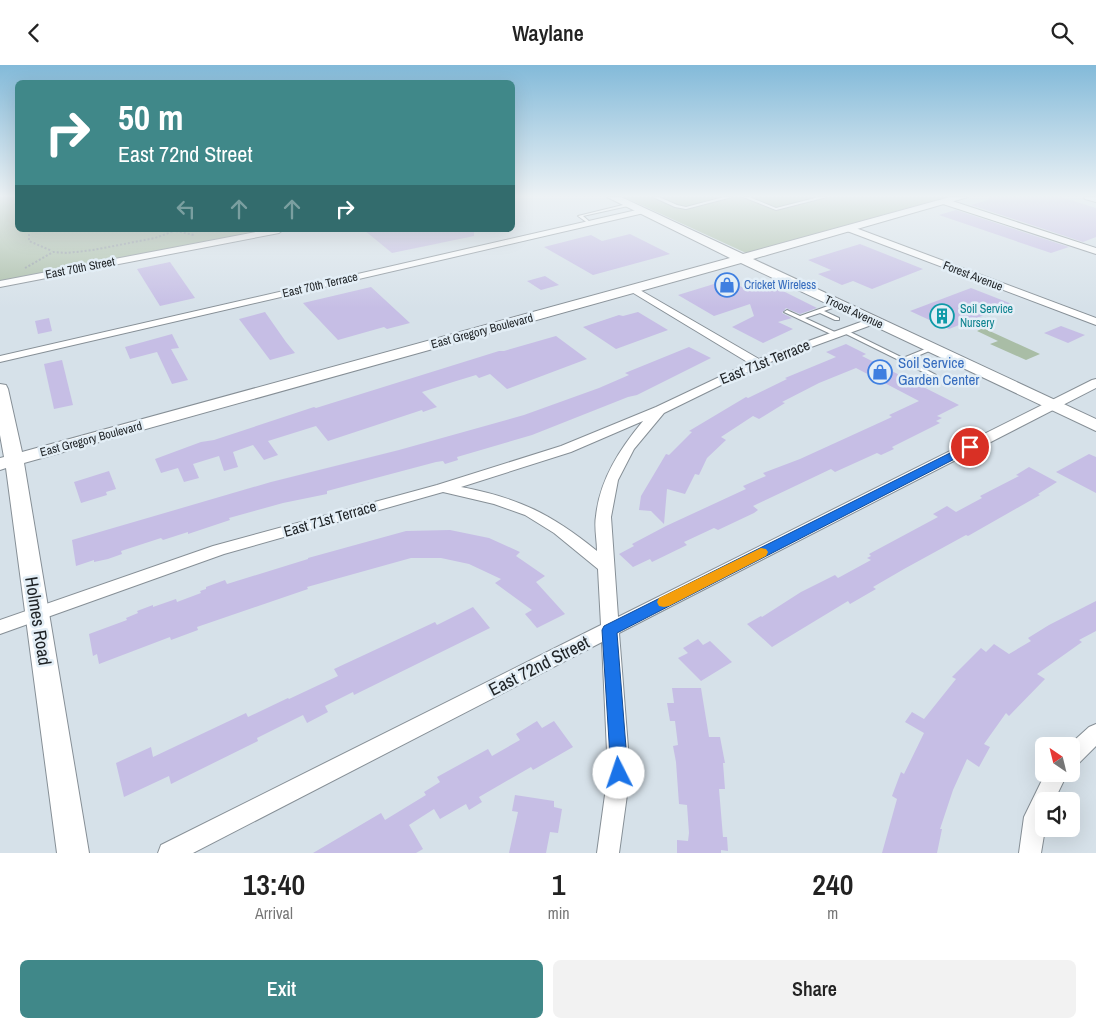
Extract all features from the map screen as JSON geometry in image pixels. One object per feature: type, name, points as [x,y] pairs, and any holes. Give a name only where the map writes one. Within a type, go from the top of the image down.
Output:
[{"type":"main road","name":"Troost Avenue","points":[[689,234],[742,259],[839,322],[873,321],[1096,426]]},
{"type":"main road","name":"East Gregory Boulevard","points":[[7,463],[833,234]]},
{"type":"main road","name":"Holmes Road","points":[[0,389],[7,463],[37,613],[73,853]]},
{"type":"street","name":"East 70th Street","points":[[0,284],[260,234]]},
{"type":"street","name":"East 70th Terrace","points":[[0,359],[542,234]]},
{"type":"street","name":"Forest Avenue","points":[[863,234],[1096,322]]},
{"type":"street","points":[[1043,234],[1096,251]]},
{"type":"street","points":[[633,289],[758,363]]},
{"type":"street","name":"East 71st Terrace","points":[[0,627],[219,550],[442,488],[566,449],[660,410],[839,322],[873,321]]},
{"type":"street","name":"East 72nd Street","points":[[168,853],[1096,383]]},
{"type":"street","name":"East 71st Terrace","points":[[608,853],[619,773],[603,517],[611,480],[628,448],[660,410]]},
{"type":"street","points":[[442,488],[487,496],[530,512],[562,531],[605,566]]},
{"type":"street","points":[[1080,748],[1096,733]]},
{"type":"street","points":[[1030,853],[1035,817],[1052,783]]},
{"type":"lane","points":[[820,311],[839,322]]},
{"type":"lane","points":[[800,318],[820,311],[903,360],[933,375]]},
{"type":"lane","points":[[787,312],[800,318],[839,322]]},
{"type":"lane","points":[[903,360],[932,348]]},
{"type":"path","points":[[30,234],[29,241],[52,252],[67,253],[93,250],[155,238],[167,234]]},
{"type":"path","points":[[22,269],[52,252]]},
{"type":"green space","points":[[0,234],[250,234],[0,282]]},
{"type":"green space","points":[[704,234],[815,234],[746,253]]},
{"type":"green space","points":[[983,328],[1040,354],[1026,360],[990,344],[998,341],[977,331]]},
{"type":"building","points":[[369,234],[474,234],[474,236],[392,253]]},
{"type":"building","points":[[630,234],[670,254],[593,275],[544,247],[591,235],[602,241]]},
{"type":"building","points":[[994,234],[1029,234],[1069,247],[1051,253]]},
{"type":"building","points":[[1058,234],[1096,234],[1096,237],[1083,242]]},
{"type":"building","points":[[860,244],[923,269],[872,289],[853,281],[842,285],[818,274],[831,270],[808,260]]},
{"type":"building","points":[[170,262],[195,298],[160,306],[137,269]]},
{"type":"building","points":[[545,276],[559,285],[541,290],[527,281]]},
{"type":"building","points":[[727,280],[744,288],[763,281],[817,308],[800,314],[786,308],[782,313],[792,318],[778,322],[793,329],[763,343],[732,327],[754,316],[750,304],[714,316],[678,295]]},
{"type":"building","points":[[371,287],[410,323],[387,329],[384,327],[338,340],[303,303]]},
{"type":"building","points":[[971,288],[1012,304],[949,329],[910,311]]},
{"type":"building","points":[[265,312],[295,353],[270,360],[239,319]]},
{"type":"building","points":[[638,312],[668,330],[616,349],[583,327],[619,315],[623,316]]},
{"type":"building","points":[[49,318],[52,331],[38,334],[35,321]]},
{"type":"building","points":[[1061,326],[1085,335],[1068,343],[1044,333]]},
{"type":"building","points":[[172,334],[179,348],[171,349],[188,380],[172,384],[157,352],[130,359],[125,347]]},
{"type":"building","points":[[556,336],[587,359],[507,389],[490,374],[479,378],[476,375],[453,382],[422,392],[437,407],[423,412],[422,410],[328,441],[316,426],[268,441],[278,455],[264,460],[253,445],[233,452],[238,467],[224,471],[219,456],[193,464],[199,478],[184,482],[178,468],[161,473],[155,459],[201,442],[214,440],[314,407],[316,408],[499,351]]},
{"type":"building","points":[[846,344],[866,354],[862,356],[959,405],[937,416],[942,418],[936,421],[940,423],[892,447],[894,449],[881,455],[877,453],[835,472],[831,469],[753,506],[758,510],[754,513],[718,530],[714,528],[684,542],[687,545],[652,562],[650,559],[633,567],[619,554],[634,546],[632,544],[666,526],[746,489],[743,486],[766,476],[763,473],[800,459],[892,417],[889,415],[919,401],[856,368],[819,383],[782,402],[785,403],[759,419],[753,416],[721,437],[726,440],[707,458],[699,475],[695,474],[685,494],[667,489],[664,524],[651,511],[639,510],[641,496],[666,454],[669,455],[692,432],[689,431],[746,397],[748,398],[787,379],[785,378],[836,357],[826,352]]},
{"type":"building","points":[[689,347],[711,358],[637,395],[532,435],[457,457],[458,460],[445,464],[443,461],[436,462],[327,491],[327,494],[283,503],[229,518],[230,520],[188,534],[188,532],[163,540],[161,538],[121,551],[122,554],[108,559],[94,562],[94,560],[76,566],[72,540],[271,482],[399,450],[524,415],[599,388],[629,375],[625,373]]},
{"type":"building","points":[[62,360],[73,405],[54,409],[44,364]]},
{"type":"building","points":[[1089,454],[1096,457],[1096,493],[1056,472]]},
{"type":"building","points":[[1029,467],[1057,482],[1038,494],[1040,495],[873,587],[876,589],[850,604],[848,601],[772,647],[747,624],[762,617],[801,592],[835,575],[838,578],[871,560],[867,558],[871,556],[869,554],[938,517],[933,514],[947,506],[956,512],[982,498],[980,496],[1019,476],[1016,475]]},
{"type":"building","points":[[109,471],[116,489],[106,492],[107,495],[81,503],[74,482]]},
{"type":"building","points":[[450,530],[489,538],[520,552],[516,556],[545,576],[536,582],[565,614],[537,628],[525,614],[532,610],[495,583],[501,579],[469,564],[441,558],[411,558],[307,587],[308,589],[197,627],[198,630],[171,640],[170,637],[99,664],[97,654],[93,656],[89,634],[127,620],[126,618],[138,613],[137,611],[153,605],[153,607],[176,599],[177,602],[201,593],[200,591],[206,589],[206,587],[225,580],[227,584],[308,558],[406,531]]},
{"type":"building","points":[[1096,601],[1096,631],[1079,640],[1082,642],[1037,674],[1045,679],[1009,716],[1006,713],[984,744],[990,747],[979,767],[967,759],[953,790],[940,829],[942,829],[937,853],[882,853],[897,799],[892,796],[901,772],[904,774],[924,733],[905,722],[912,712],[924,719],[956,679],[952,677],[981,648],[986,652],[994,644],[1009,654],[1031,641],[1028,638],[1049,625]]},
{"type":"building","points":[[473,607],[490,628],[354,695],[353,692],[325,706],[328,712],[307,723],[303,715],[257,738],[258,741],[171,784],[169,776],[124,797],[116,763],[151,747],[153,757],[246,713],[248,717],[338,676],[334,669],[435,622],[437,625]]},
{"type":"building","points":[[698,639],[703,645],[710,641],[732,662],[701,681],[678,658],[688,653],[683,648]]},
{"type":"building","points":[[672,688],[701,688],[709,737],[720,737],[725,763],[723,763],[725,789],[719,789],[723,837],[727,837],[728,851],[721,850],[721,853],[677,853],[677,840],[688,841],[689,833],[687,805],[679,804],[673,746],[678,745],[675,721],[670,721],[667,703],[674,703]]},
{"type":"building","points":[[537,721],[542,728],[554,721],[573,747],[533,770],[531,767],[479,797],[482,802],[469,810],[466,804],[440,819],[434,809],[409,825],[423,849],[416,853],[313,853],[381,813],[385,820],[426,795],[424,792],[440,782],[437,777],[488,749],[492,756],[520,740],[516,734]]},
{"type":"building","points":[[515,795],[554,801],[554,807],[562,809],[558,833],[550,832],[546,853],[509,853],[518,812],[512,811]]},
{"type":"slow traffic","points":[[664,602],[761,552]]},
{"type":"place","name":"Cricket Wireless","points":[[727,285]]},
{"type":"place","name":"Soil Service Nursery","points":[[942,316]]},
{"type":"place","name":"Soil Service Garden Center","points":[[880,372]]},
{"type":"route","points":[[619,773],[609,630],[970,447]]}]
